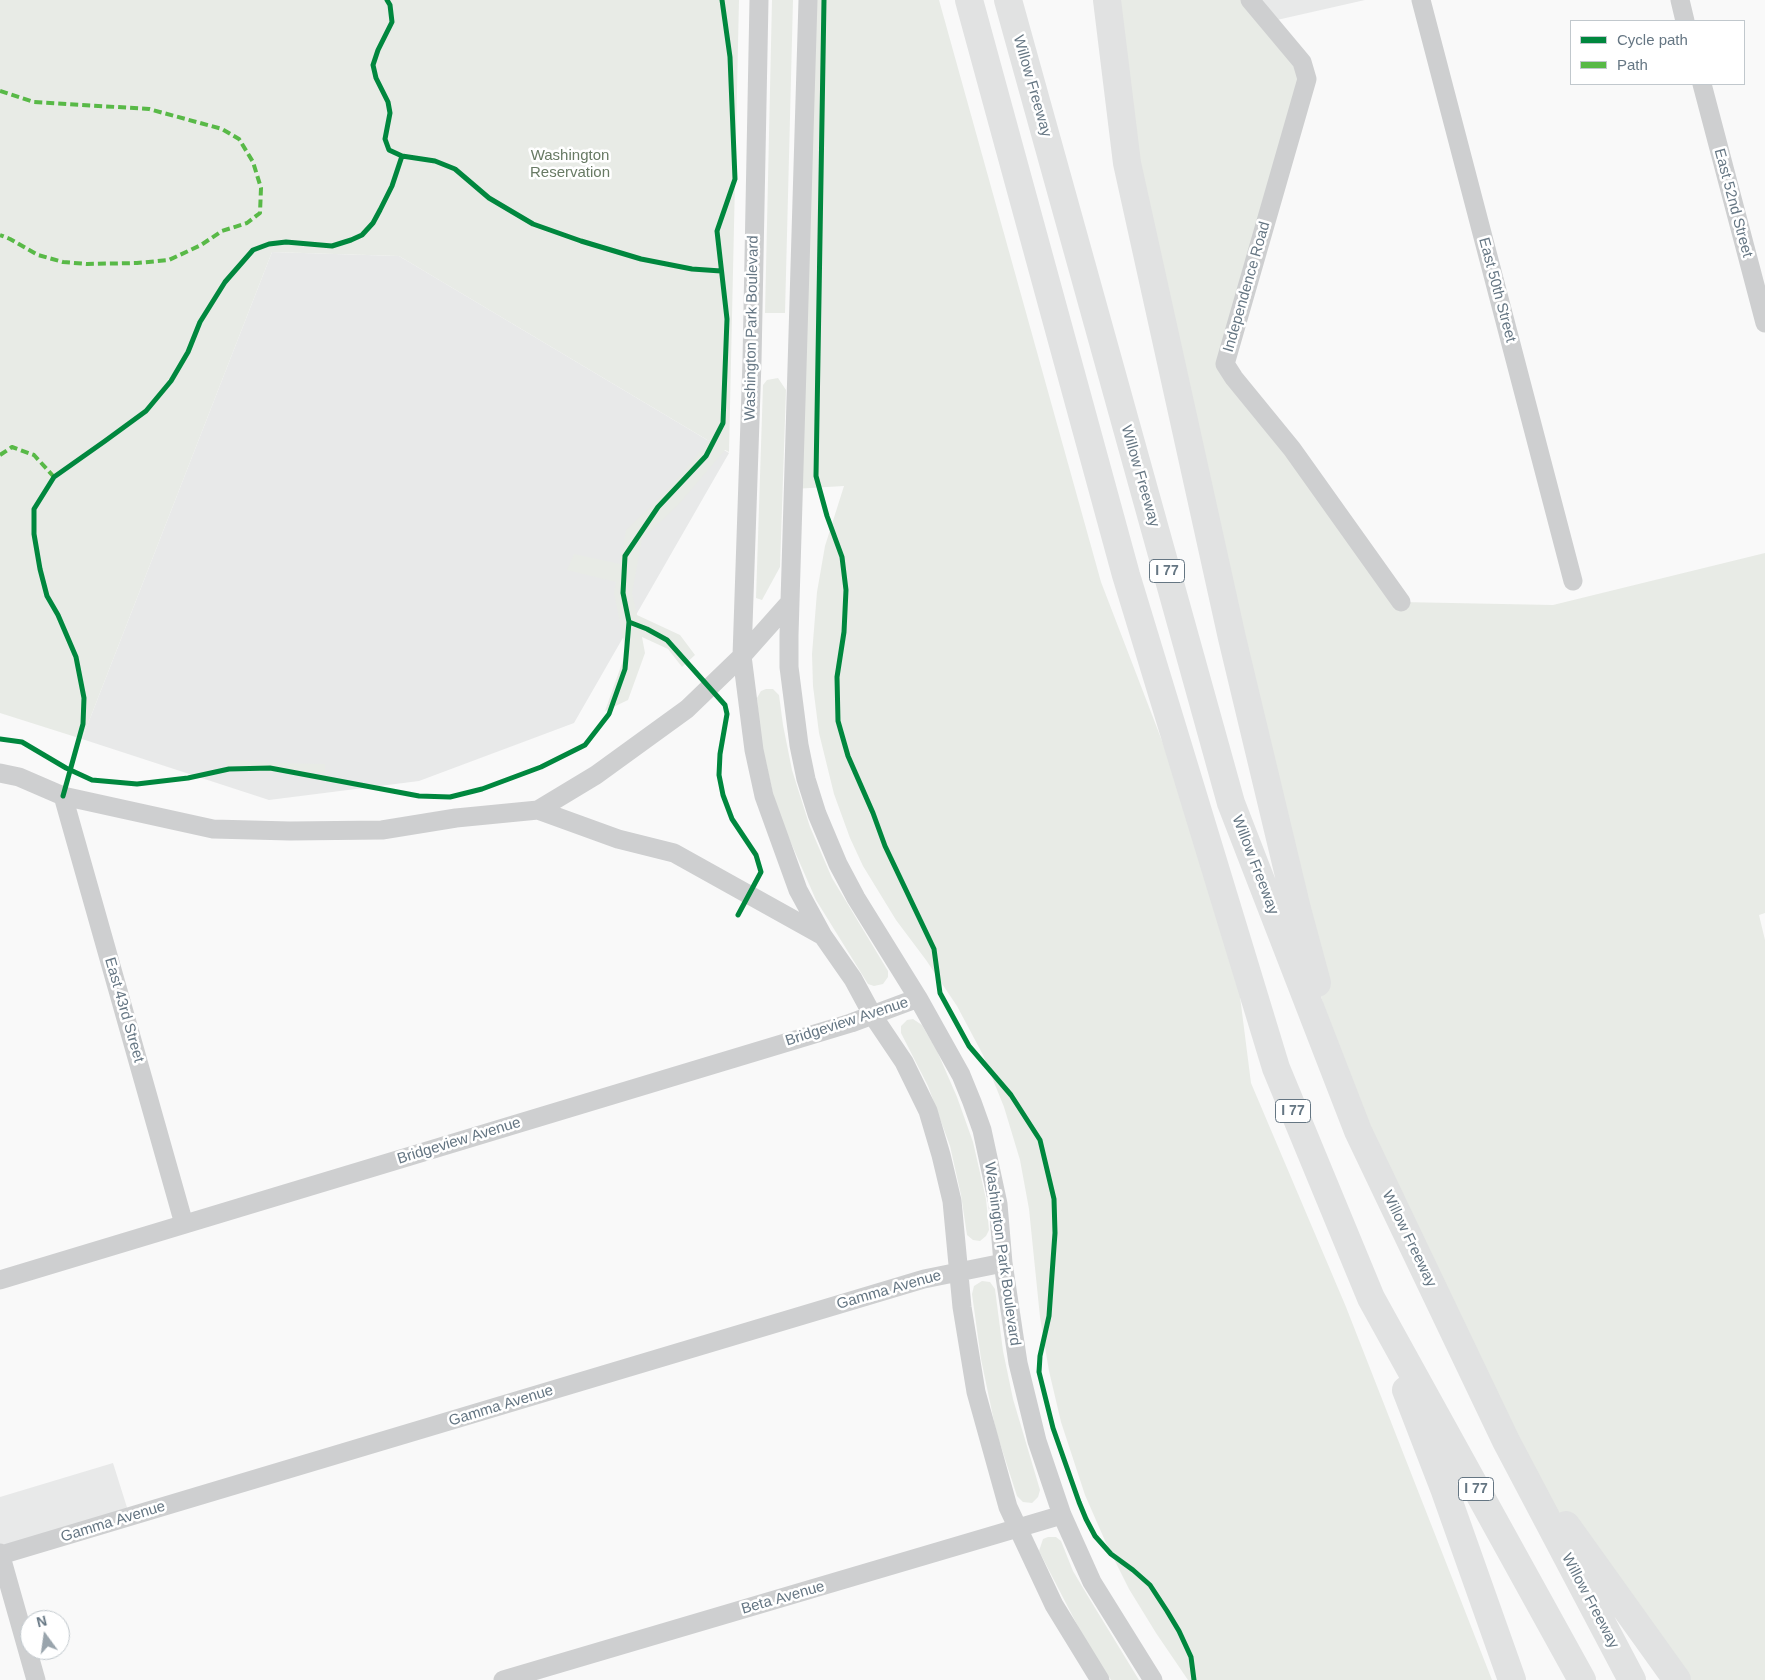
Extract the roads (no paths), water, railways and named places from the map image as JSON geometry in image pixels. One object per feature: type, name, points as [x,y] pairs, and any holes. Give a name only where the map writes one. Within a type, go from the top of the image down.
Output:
[{"type":"highway","name":"I 77","points":[[969,0],[1126,574],[1276,1068],[1371,1298],[1582,1680]]},
{"type":"highway","name":"Willow Freeway","points":[[1008,0],[1231,803],[1358,1131],[1506,1441],[1632,1680]]},
{"type":"highway","points":[[1107,0],[1127,163],[1232,638],[1288,870],[1358,1131]]},
{"type":"highway","points":[[1371,1298],[1444,1491],[1512,1680]]},
{"type":"highway","points":[[1506,1441],[1677,1680]]},
{"type":"street","name":"Washington Park Boulevard","points":[[759,0],[752,361],[742,656],[754,750],[764,796],[798,890],[823,936],[853,979],[904,1062],[928,1111],[952,1201],[968,1352],[976,1392],[1008,1507],[1054,1605],[1100,1680]]},
{"type":"street","name":"Washington Park Boulevard","points":[[808,0],[790,602],[790,667],[799,745],[806,779],[817,814],[838,864],[856,898],[918,998],[961,1075],[982,1130],[998,1204],[1003,1262],[1018,1363],[1038,1441],[1062,1515],[1092,1582],[1153,1680]]},
{"type":"street","name":"Independence Road","points":[[1250,0],[1302,62],[1308,79],[1225,364],[1234,378],[1292,449],[1401,602]]},
{"type":"street","name":"East 50th Street","points":[[1421,0],[1573,581]]},
{"type":"street","points":[[1680,0],[1685,20]]},
{"type":"street","name":"East 52nd Street","points":[[1702,85],[1765,323]]},
{"type":"street","name":"Washington Park Boulevard","points":[[538,810],[596,775],[687,709],[742,656],[790,602]]},
{"type":"street","name":"Washington Park Boulevard","points":[[0,773],[19,777],[64,796],[213,829],[290,831],[382,830],[456,818],[538,810],[618,839],[674,853],[823,936]]},
{"type":"street","name":"East 43rd Street","points":[[64,796],[184,1224]]},
{"type":"street","name":"Bridgeview Avenue","points":[[0,1280],[874,1016],[918,998]]},
{"type":"street","name":"Gamma Avenue","points":[[0,1554],[831,1306],[924,1279],[1003,1262]]},
{"type":"street","name":"Beta Avenue","points":[[503,1680],[1062,1515]]},
{"type":"street","points":[[0,1554],[36,1680]]},
{"type":"park label","name":"Washington Reservation","points":[[570,164]]}]
